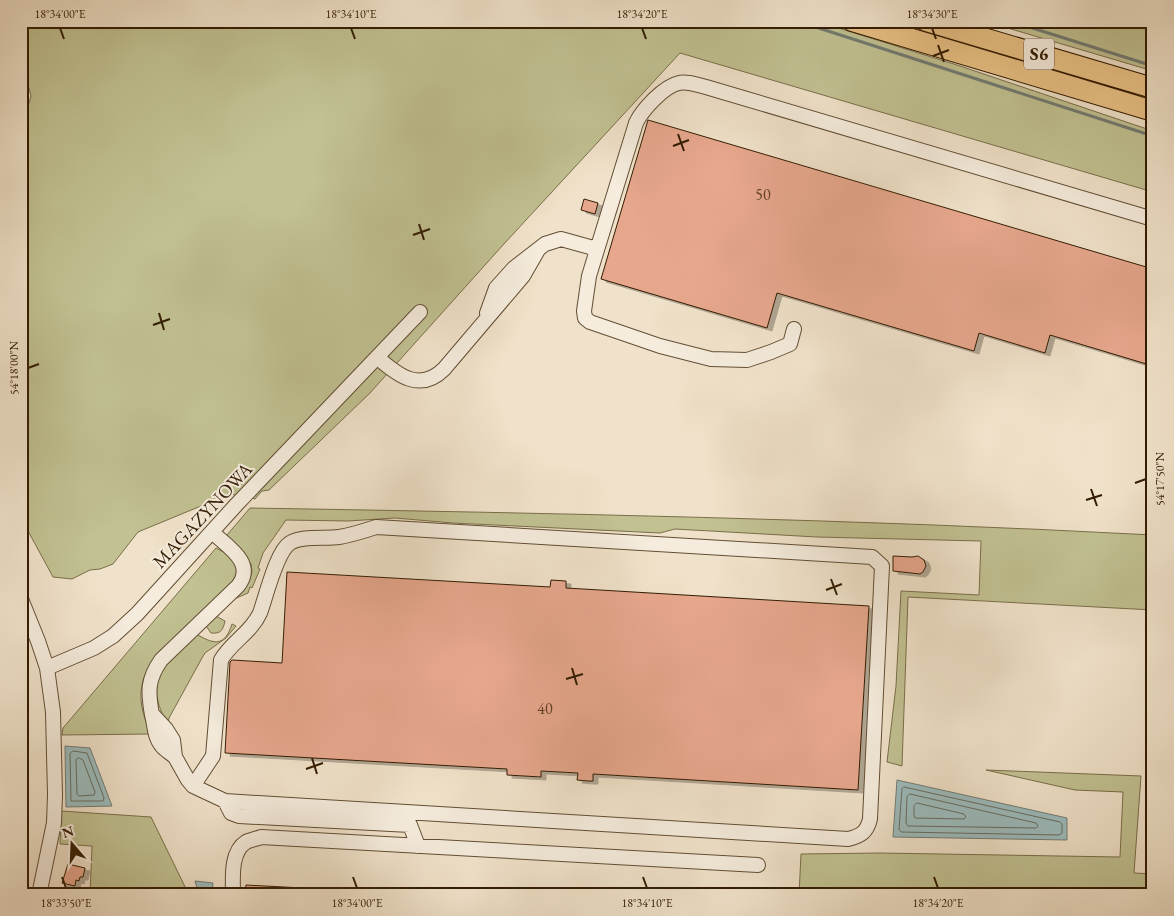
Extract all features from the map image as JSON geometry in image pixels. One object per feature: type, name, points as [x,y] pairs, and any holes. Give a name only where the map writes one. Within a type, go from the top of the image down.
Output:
[{"type":"highway","name":"S6","points":[[852,21],[1153,111]]},
{"type":"highway","name":"S6","points":[[926,21],[1153,88]]},
{"type":"street","points":[[794,329],[790,344],[771,352],[740,360],[711,359],[673,350],[590,322],[584,318],[589,276],[636,123],[648,105],[673,85],[682,82],[706,87],[1153,219]]},
{"type":"street","points":[[377,357],[402,377],[413,380],[431,378],[444,369],[483,323],[496,288],[514,268],[545,244],[561,239],[598,249]]},
{"type":"street","name":"MAGAZYNOWA","points":[[47,668],[94,648],[113,636],[137,614],[420,312]]},
{"type":"street","points":[[194,786],[214,756],[221,660],[226,651],[253,626],[280,554],[290,543],[300,539],[337,538],[376,528],[872,557],[882,566],[870,819],[863,834],[856,837],[834,838],[225,801],[194,786],[188,780],[175,757],[172,740],[166,729],[152,715],[149,691],[154,669],[161,660],[243,579],[245,571],[238,556],[212,532]]},
{"type":"street","points":[[21,599],[47,668],[53,712],[54,823],[39,895]]},
{"type":"street","points":[[225,801],[231,813],[239,816],[410,825],[418,846]]},
{"type":"street","points":[[233,895],[234,866],[238,851],[245,843],[261,837],[758,865]]},
{"type":"green space","points":[[21,21],[816,21],[957,65],[1153,131],[1153,192],[680,53],[370,393],[269,490],[262,491],[255,499],[230,494],[138,532],[113,564],[100,569],[90,570],[72,579],[53,577],[21,518],[21,116],[31,96],[29,88],[21,76]]},
{"type":"green space","points":[[878,21],[897,21],[1153,97],[1153,102]]},
{"type":"green space","points":[[984,21],[1153,21],[1153,71]]},
{"type":"green space","points":[[250,508],[814,521],[1153,535],[1153,610],[908,597],[902,766],[887,762],[896,686],[901,591],[979,595],[981,541],[817,537],[675,529],[660,533],[453,523],[395,518],[348,521],[286,520],[263,553],[258,568],[260,569],[252,588],[250,587],[248,593],[232,600],[216,616],[225,621],[219,632],[211,633],[206,626],[249,582],[252,572],[251,564],[228,539],[227,535]]},
{"type":"green space","points":[[216,548],[229,555],[238,568],[237,576],[233,583],[158,654],[151,664],[142,683],[141,702],[151,734],[62,735],[63,728]]},
{"type":"green space","points":[[232,624],[236,626],[226,638],[205,653],[169,718],[168,725],[157,697],[157,686],[165,666],[193,637],[198,635],[214,642],[223,640]]},
{"type":"green space","points":[[986,770],[1141,776],[1134,873],[1153,874],[1153,895],[799,895],[801,854],[880,853],[1120,857],[1123,792],[1075,790]]},
{"type":"green space","points":[[61,811],[151,817],[189,895],[90,895],[92,846],[60,844]]},
{"type":"water","points":[[65,746],[90,748],[112,806],[66,807]]},
{"type":"water","points":[[897,780],[1067,818],[1067,840],[893,837]]},
{"type":"water","points":[[195,881],[213,883],[212,895],[199,895]]},
{"type":"building","points":[[648,120],[1153,269],[1153,366],[1050,335],[1045,353],[979,333],[974,351],[777,293],[767,328],[601,279]]},
{"type":"building","points":[[584,199],[598,203],[595,214],[581,210]]},
{"type":"building","points":[[893,556],[918,556],[924,560],[926,566],[920,574],[893,571]]},
{"type":"building","points":[[287,572],[550,587],[551,580],[566,581],[566,588],[869,606],[858,790],[593,774],[593,781],[588,781],[577,780],[578,773],[541,771],[541,777],[507,775],[507,769],[225,753],[230,662],[232,660],[282,663]]},
{"type":"building","points":[[68,864],[85,868],[83,877],[80,877],[79,881],[76,880],[75,886],[62,883]]},
{"type":"building","points":[[246,885],[303,888],[303,895],[245,895]]},
{"type":"waterway","points":[[797,21],[1153,136]]},
{"type":"waterway","points":[[1010,21],[1153,66]]}]
